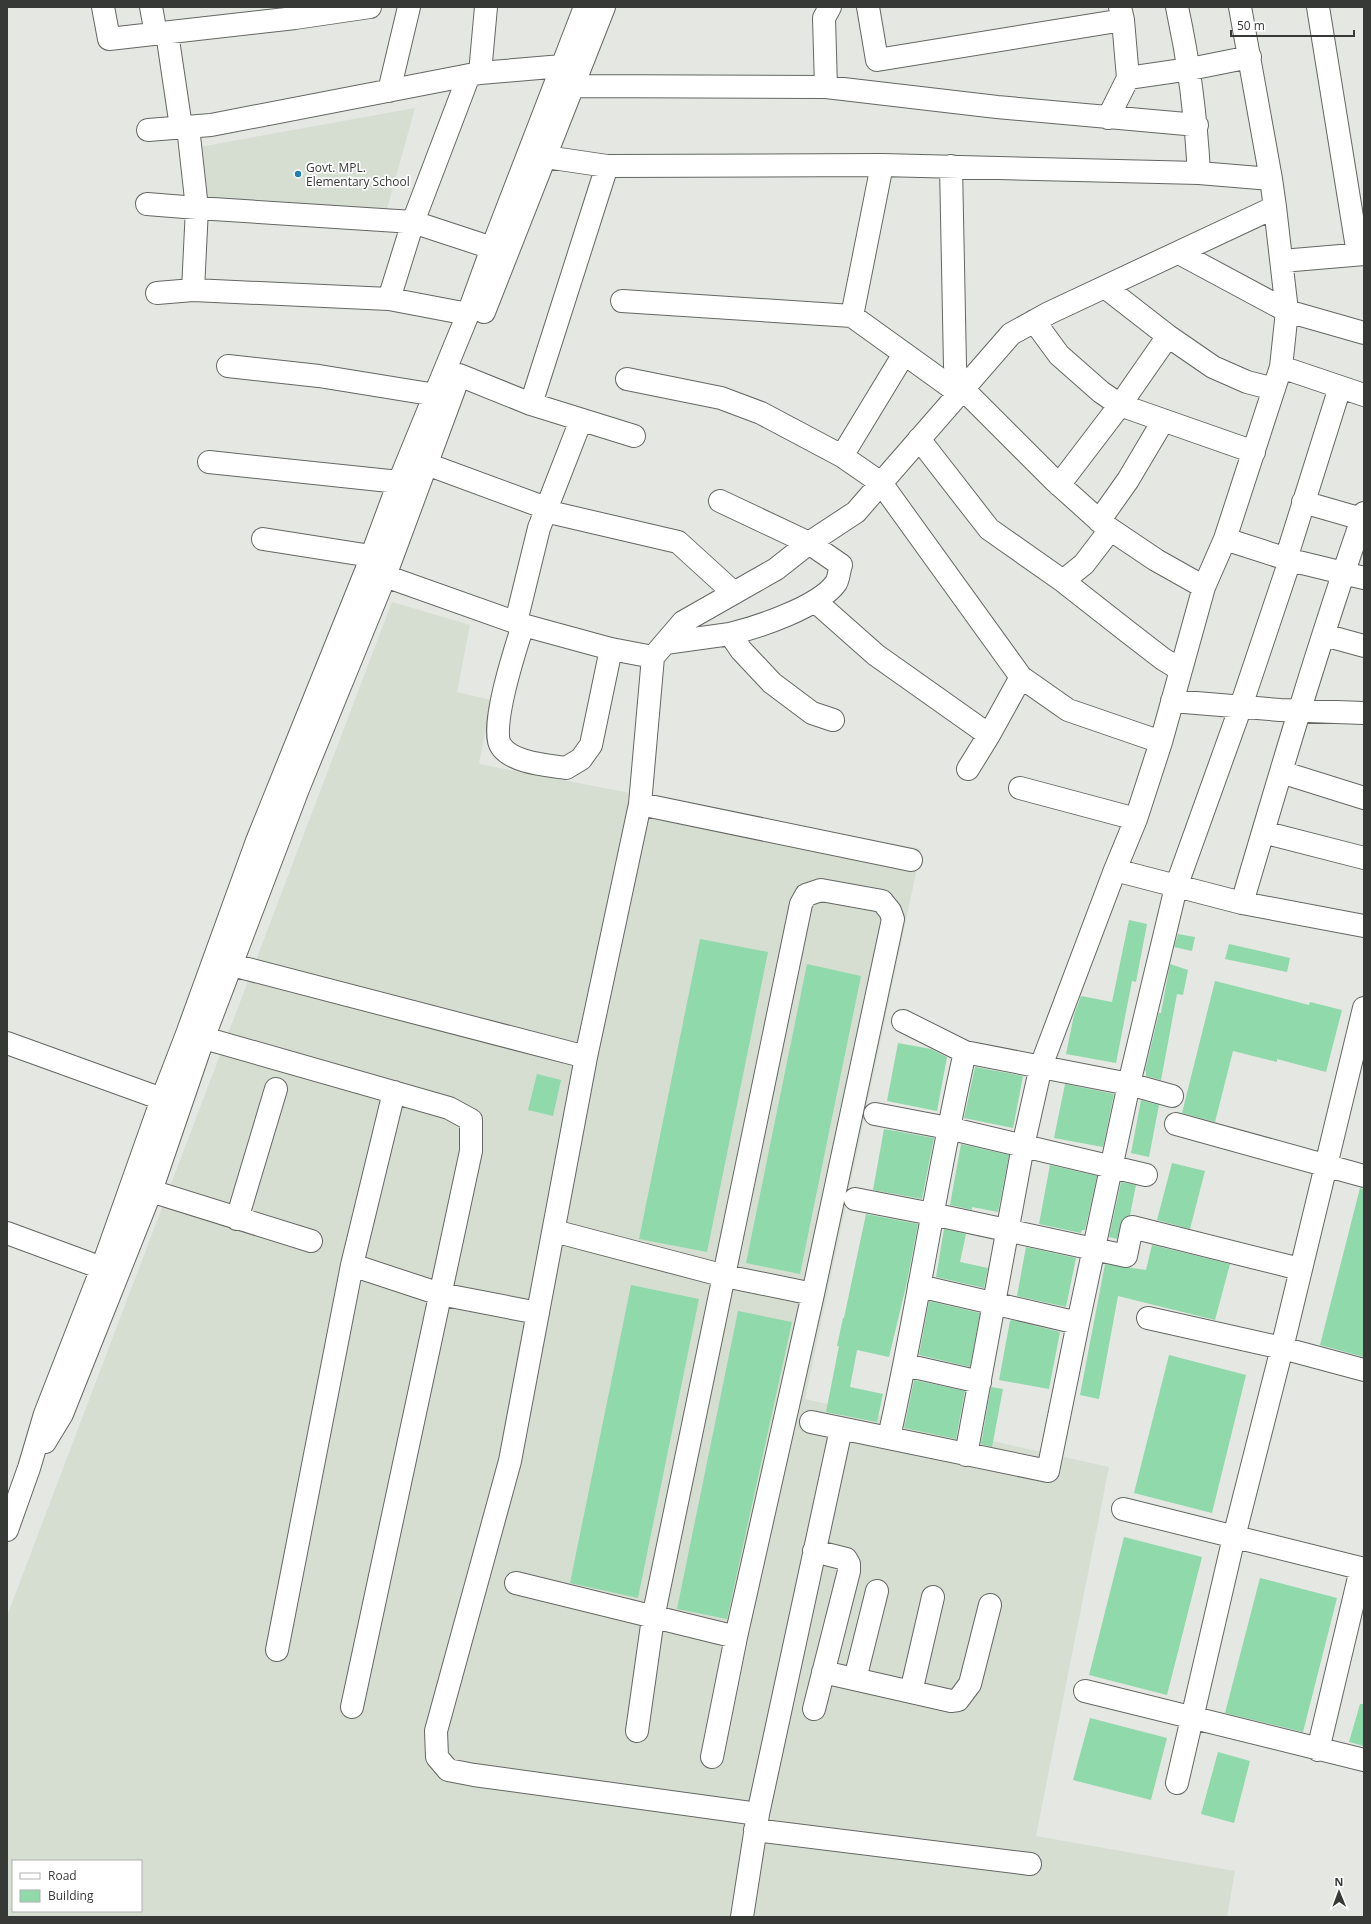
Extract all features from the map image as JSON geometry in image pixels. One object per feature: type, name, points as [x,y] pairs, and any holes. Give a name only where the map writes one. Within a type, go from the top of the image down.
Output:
[{"type":"street","points":[[103,7],[109,39],[161,33],[224,17],[295,18],[370,7]]},
{"type":"street","points":[[151,7],[161,33],[185,127],[197,208],[193,290]]},
{"type":"street","points":[[389,91],[409,7]]},
{"type":"street","points":[[389,299],[413,222],[474,74],[486,7]]},
{"type":"street","points":[[826,87],[824,18],[830,7]]},
{"type":"street","points":[[1177,7],[1190,69],[1197,125],[1199,173]]},
{"type":"street","points":[[966,1455],[1023,1146],[1041,1066],[1115,870],[1136,819],[1161,742],[1204,587],[1225,538],[1281,367],[1287,312],[1282,261],[1271,180],[1240,7]]},
{"type":"street","points":[[1282,261],[1361,254],[1318,7]]},
{"type":"street","points":[[7,1530],[29,1468],[45,1414],[102,1268],[141,1188],[162,1099],[232,965],[298,788],[385,576],[436,395],[562,66],[589,8]]},
{"type":"street","points":[[29,1468],[62,1414],[195,1036],[257,841],[399,482],[418,461],[459,376],[546,157],[573,86],[589,8]]},
{"type":"street","points":[[873,8],[879,94]]},
{"type":"street","points":[[877,60],[1122,13],[1128,78],[1108,118]]},
{"type":"street","points":[[1128,78],[1190,69],[1250,57]]},
{"type":"street","points":[[148,130],[211,125],[474,74],[562,66]]},
{"type":"street","points":[[573,86],[826,87],[1108,118],[1197,125]]},
{"type":"street","points":[[546,157],[607,166],[952,166],[1199,173],[1271,180]]},
{"type":"street","points":[[852,316],[882,165]]},
{"type":"street","points":[[531,404],[607,166]]},
{"type":"street","points":[[952,166],[955,366],[961,391]]},
{"type":"street","points":[[147,204],[413,222],[492,248]]},
{"type":"street","points":[[1030,1864],[756,1822],[448,1770],[437,1757],[436,1731],[510,1461],[586,1057],[640,804],[659,650],[683,622],[776,570],[809,543],[856,512],[1011,334],[1034,321],[1275,207]]},
{"type":"street","points":[[1179,253],[1287,312],[1364,333]]},
{"type":"street","points":[[1105,287],[1168,336],[1213,367],[1247,382],[1274,389]]},
{"type":"street","points":[[157,293],[193,290],[389,299],[468,314]]},
{"type":"street","points":[[622,301],[852,316],[904,354],[961,391],[1104,525],[1156,560],[1204,587]]},
{"type":"street","points":[[1034,321],[1059,355],[1101,392],[1120,405],[1254,452]]},
{"type":"street","points":[[1060,485],[1120,405],[1168,336]]},
{"type":"street","points":[[842,456],[904,354]]},
{"type":"street","points":[[228,366],[319,376],[436,395]]},
{"type":"street","points":[[1281,367],[1364,395]]},
{"type":"street","points":[[459,376],[531,404],[634,436]]},
{"type":"street","points":[[627,379],[721,398],[761,413],[842,456],[881,483],[1021,677],[1068,710],[1161,742]]},
{"type":"street","points":[[812,1422],[1048,1471],[1129,1084],[1176,887],[1241,706],[1288,560],[1303,502],[1340,386]]},
{"type":"street","points":[[581,420],[539,528],[520,624],[498,720],[497,733],[501,747],[520,760],[566,768],[581,759],[591,745],[611,649]]},
{"type":"street","points":[[1064,580],[1084,564],[1128,480],[1163,421]]},
{"type":"street","points":[[919,439],[989,529],[1064,580],[1128,632],[1181,670]]},
{"type":"street","points":[[418,461],[546,508]]},
{"type":"street","points":[[209,462],[399,482]]},
{"type":"street","points":[[385,576],[520,624],[611,649],[659,650],[754,628],[815,601],[836,583],[841,565],[809,543],[720,500]]},
{"type":"street","points":[[1242,903],[1324,635],[1354,575],[1363,517],[1303,502]]},
{"type":"street","points":[[546,508],[545,512],[678,542],[734,593]]},
{"type":"street","points":[[1225,538],[1288,560],[1354,575]]},
{"type":"street","points":[[263,539],[371,556]]},
{"type":"street","points":[[815,601],[876,655],[989,735]]},
{"type":"street","points":[[730,634],[741,650],[772,683],[812,713],[833,720]]},
{"type":"street","points":[[1324,635],[1364,646]]},
{"type":"street","points":[[968,769],[989,735],[1021,677]]},
{"type":"street","points":[[1172,701],[1364,713]]},
{"type":"street","points":[[1281,772],[1364,798]]},
{"type":"street","points":[[1020,788],[1136,819]]},
{"type":"street","points":[[640,804],[911,860]]},
{"type":"street","points":[[1263,832],[1364,858]]},
{"type":"street","points":[[1115,870],[1242,903],[1364,926]]},
{"type":"street","points":[[637,1731],[653,1618],[801,904],[806,894],[820,890],[882,901],[890,911],[892,919],[813,1294],[736,1637],[712,1758]]},
{"type":"street","points":[[232,965],[586,1057]]},
{"type":"street","points":[[1177,1783],[1234,1537],[1282,1348],[1364,1008]]},
{"type":"street","points":[[904,1021],[965,1052],[1129,1084],[1172,1096]]},
{"type":"street","points":[[195,1036],[449,1108],[471,1120],[471,1151],[352,1707]]},
{"type":"street","points":[[7,1043],[162,1099]]},
{"type":"street","points":[[889,1437],[905,1365],[948,1128],[965,1052]]},
{"type":"street","points":[[237,1219],[276,1089]]},
{"type":"street","points":[[277,1650],[352,1265],[394,1092]]},
{"type":"street","points":[[875,1114],[948,1128],[1146,1175]]},
{"type":"street","points":[[1176,1124],[1364,1176]]},
{"type":"street","points":[[141,1188],[311,1241]]},
{"type":"street","points":[[855,1199],[1094,1248],[1126,1256],[1132,1227],[1300,1269]]},
{"type":"street","points":[[554,1231],[725,1276],[813,1294]]},
{"type":"street","points":[[7,1233],[102,1268]]},
{"type":"street","points":[[352,1265],[440,1294],[538,1313]]},
{"type":"street","points":[[919,1286],[1078,1323]]},
{"type":"street","points":[[1148,1318],[1282,1348],[1364,1370]]},
{"type":"street","points":[[905,1365],[980,1382]]},
{"type":"street","points":[[742,1917],[756,1822],[814,1551],[842,1429]]},
{"type":"street","points":[[1123,1509],[1362,1569],[1318,1750]]},
{"type":"street","points":[[814,1551],[846,1559],[849,1564],[849,1571],[814,1709]]},
{"type":"street","points":[[516,1583],[653,1618],[736,1637]]},
{"type":"street","points":[[855,1679],[877,1591]]},
{"type":"street","points":[[911,1692],[934,1596]]},
{"type":"street","points":[[823,1672],[951,1701],[958,1700],[970,1684],[990,1605]]},
{"type":"street","points":[[1085,1691],[1192,1716],[1318,1750],[1364,1760]]},
{"type":"shaded area","name":"Govt. MPL. Elementary School","points":[[415,108],[385,216],[200,202],[199,147]]},
{"type":"shaded area","points":[[392,602],[470,625],[457,692],[491,700],[479,764],[921,849],[805,1399],[1109,1467],[1036,1836],[1235,1871],[1227,1917],[7,1917],[7,1616]]},
{"type":"building","points":[[1129,920],[1147,924],[1136,982],[1132,981],[1116,1063],[1066,1054],[1074,1015],[1081,996],[1112,1002]]},
{"type":"building","points":[[1178,934],[1195,937],[1192,951],[1174,947]]},
{"type":"building","points":[[700,939],[768,952],[707,1252],[639,1239]]},
{"type":"building","points":[[1229,944],[1290,958],[1287,972],[1225,959]]},
{"type":"building","points":[[807,964],[861,976],[800,1274],[746,1263]]},
{"type":"building","points":[[1170,964],[1188,970],[1183,995],[1177,994],[1161,1080],[1146,1076],[1145,1071],[1159,1013],[1161,1013]]},
{"type":"building","points":[[1215,981],[1309,1005],[1310,1002],[1342,1010],[1326,1072],[1277,1059],[1277,1062],[1233,1051],[1215,1122],[1182,1113]]},
{"type":"building","points":[[898,1043],[931,1049],[947,1057],[937,1111],[887,1101]]},
{"type":"building","points":[[975,1067],[1023,1076],[1013,1128],[964,1118]]},
{"type":"building","points":[[537,1074],[561,1080],[553,1116],[528,1110]]},
{"type":"building","points":[[1065,1084],[1114,1094],[1103,1147],[1054,1138]]},
{"type":"building","points":[[1141,1100],[1159,1105],[1149,1157],[1131,1153]]},
{"type":"building","points":[[884,1129],[934,1138],[922,1199],[873,1190]]},
{"type":"building","points":[[961,1144],[1009,1155],[998,1212],[972,1207],[972,1210],[950,1205]]},
{"type":"building","points":[[1172,1163],[1205,1171],[1190,1229],[1157,1220]]},
{"type":"building","points":[[1050,1165],[1097,1176],[1085,1230],[1082,1230],[1081,1233],[1039,1224]]},
{"type":"building","points":[[1121,1182],[1136,1185],[1130,1215],[1123,1219],[1117,1239],[1109,1237]]},
{"type":"building","points":[[1360,1188],[1364,1189],[1364,1357],[1320,1345]]},
{"type":"building","points":[[866,1214],[918,1224],[907,1282],[889,1357],[857,1350],[850,1387],[883,1394],[877,1422],[826,1412],[839,1346],[837,1346]]},
{"type":"building","points":[[944,1229],[966,1234],[960,1262],[988,1268],[984,1288],[936,1277]]},
{"type":"building","points":[[1152,1245],[1230,1264],[1215,1320],[1118,1296],[1099,1399],[1080,1395],[1105,1264],[1146,1270]]},
{"type":"building","points":[[1026,1247],[1076,1258],[1066,1307],[1017,1296]]},
{"type":"building","points":[[631,1285],[699,1299],[638,1598],[570,1583]]},
{"type":"building","points":[[929,1301],[980,1313],[970,1367],[919,1355]]},
{"type":"building","points":[[738,1311],[792,1322],[727,1619],[677,1609]]},
{"type":"building","points":[[1012,1320],[1060,1332],[1049,1389],[999,1380],[1010,1321]]},
{"type":"building","points":[[1169,1355],[1246,1375],[1212,1513],[1134,1493]]},
{"type":"building","points":[[914,1380],[965,1391],[956,1439],[904,1428]]},
{"type":"building","points":[[991,1387],[1003,1389],[992,1447],[981,1444]]},
{"type":"building","points":[[1124,1537],[1202,1557],[1167,1695],[1089,1675]]},
{"type":"building","points":[[1260,1578],[1337,1598],[1303,1732],[1225,1713]]},
{"type":"building","points":[[1360,1704],[1364,1704],[1364,1746],[1349,1742]]},
{"type":"building","points":[[1090,1718],[1167,1738],[1151,1800],[1073,1780]]},
{"type":"building","points":[[1218,1752],[1250,1761],[1234,1823],[1201,1814]]},
{"type":"place","name":"Govt. MPL. Elementary School","points":[[298,174]]}]
